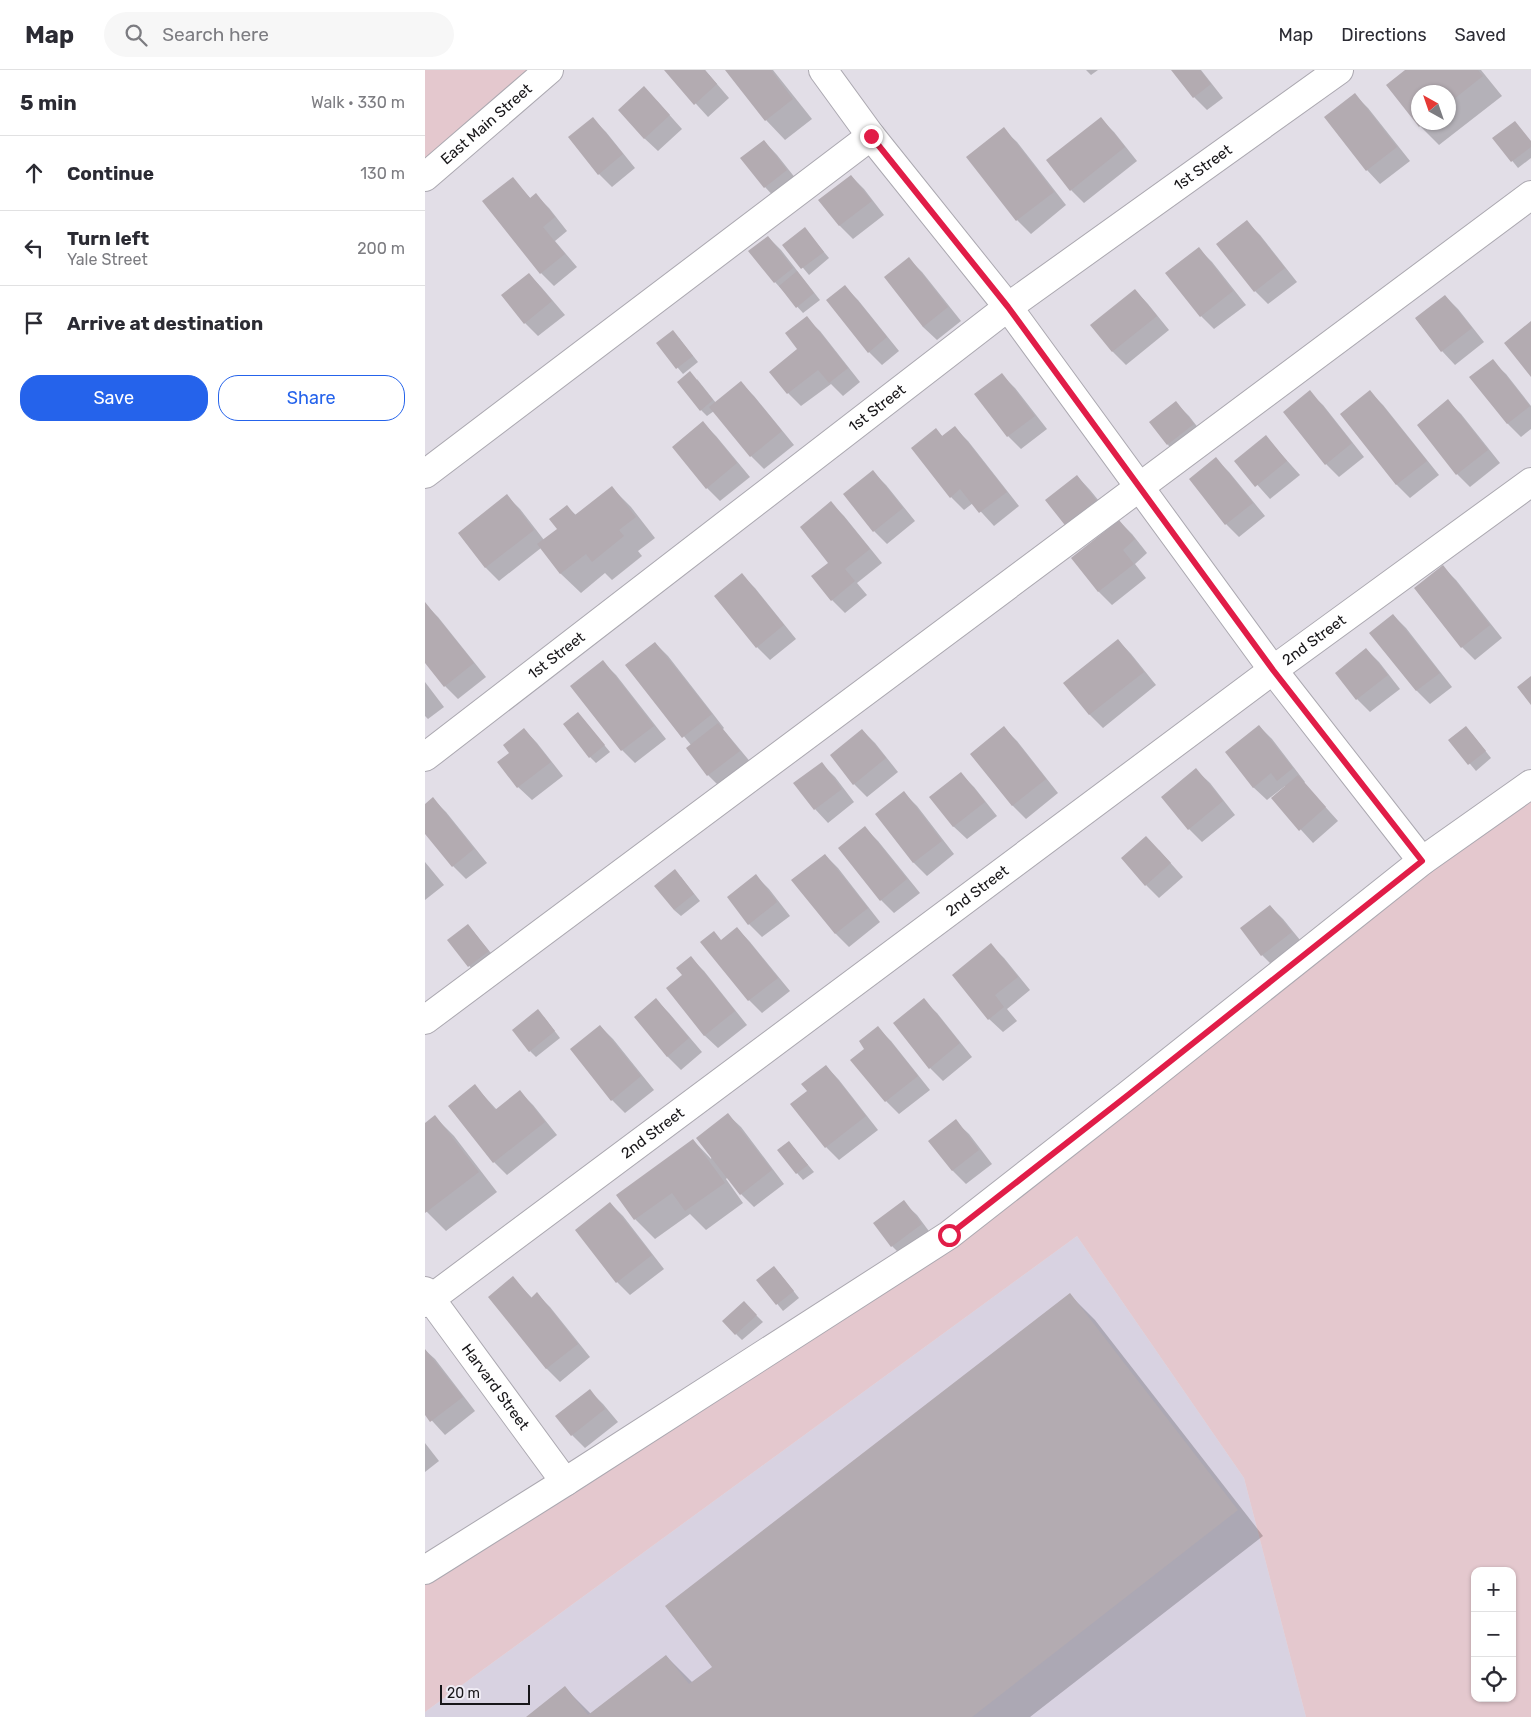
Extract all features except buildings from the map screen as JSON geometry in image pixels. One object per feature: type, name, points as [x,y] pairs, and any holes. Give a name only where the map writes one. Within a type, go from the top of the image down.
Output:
[{"type":"street","name":"East Main Street","points":[[425,177],[549,70]]},
{"type":"street","points":[[823,70],[871,136],[1008,307],[1273,670],[1422,861]]},
{"type":"street","name":"1st Street","points":[[425,757],[1008,307],[1339,70]]},
{"type":"street","points":[[425,474],[871,136]]},
{"type":"street","points":[[425,1020],[1531,195]]},
{"type":"street","name":"2nd Street","points":[[427,1298],[1273,670],[1531,482]]},
{"type":"street","points":[[425,1570],[949,1235],[1422,861],[1531,784]]},
{"type":"street","name":"Harvard Street","points":[[427,1298],[565,1482]]},
{"type":"shaded area","points":[[425,70],[549,70],[425,177]]},
{"type":"shaded area","points":[[1531,784],[1531,1717],[1306,1717],[1244,1478],[1077,1236],[425,1712],[425,1570],[949,1235]]},
{"type":"shaded area","points":[[1077,1236],[1244,1478],[1306,1717],[425,1717],[425,1712]]},
{"type":"route","points":[[871,136],[1008,307],[1273,670],[1422,861],[949,1235]]}]
